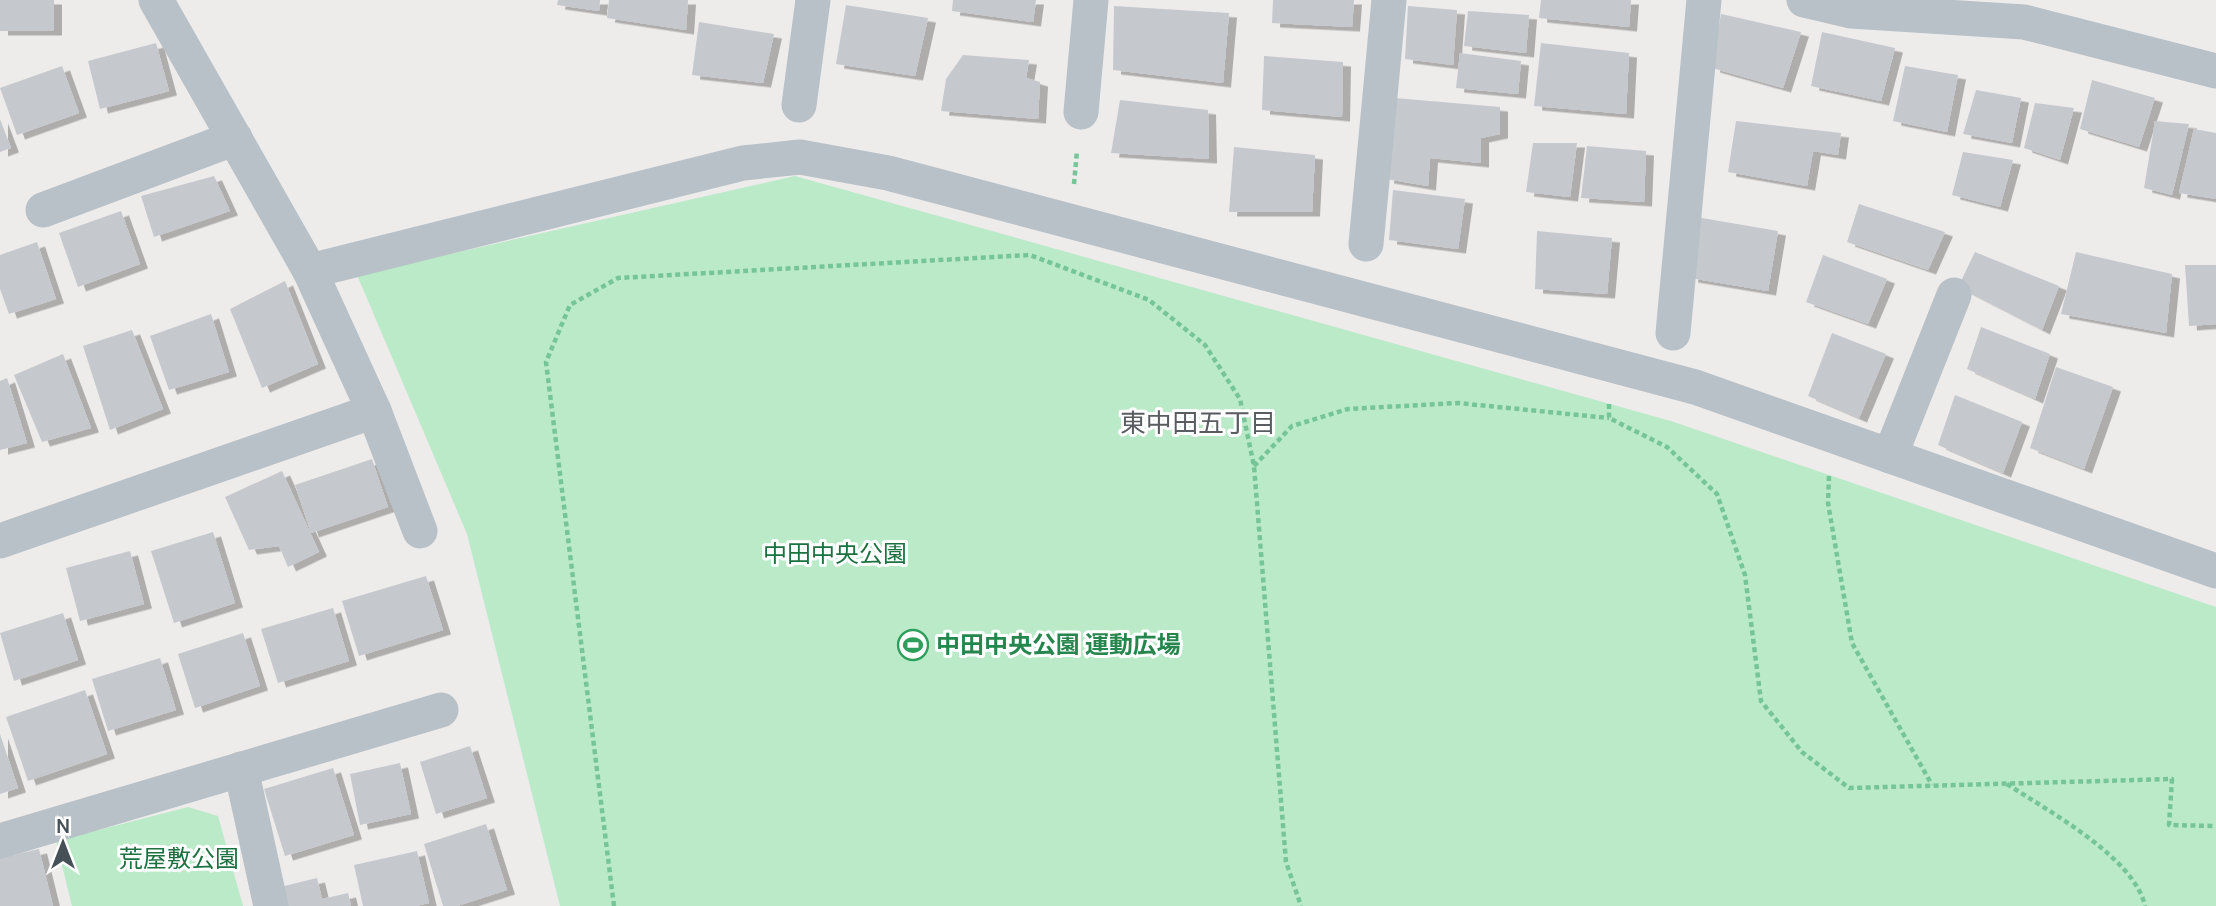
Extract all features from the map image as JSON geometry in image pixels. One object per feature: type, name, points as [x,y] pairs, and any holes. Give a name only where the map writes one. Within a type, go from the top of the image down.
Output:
[{"type":"street","points":[[156,0],[310,271],[374,411],[420,531]]},
{"type":"street","points":[[799,105],[813,0]]},
{"type":"street","points":[[1081,112],[1091,0]]},
{"type":"street","points":[[1366,244],[1389,0]]},
{"type":"street","points":[[1674,333],[1704,0]]},
{"type":"street","points":[[1804,0],[1851,10],[2024,22],[2216,71]]},
{"type":"street","points":[[43,210],[235,138]]},
{"type":"street","points":[[310,271],[743,163],[800,157],[888,173],[1695,387],[2216,571]]},
{"type":"street","points":[[1890,456],[1954,295]]},
{"type":"street","points":[[0,541],[374,411]]},
{"type":"street","points":[[0,842],[441,710]]},
{"type":"street","points":[[242,769],[271,906]]},
{"type":"path","points":[[1070,222],[1081,112]]},
{"type":"path","points":[[614,906],[546,362],[570,305],[618,278],[1030,255],[1149,300],[1205,345],[1240,399],[1254,466],[1286,862],[1301,906]]},
{"type":"path","points":[[1609,418],[1612,364]]},
{"type":"path","points":[[1254,466],[1292,426],[1348,409],[1458,403],[1609,418],[1667,447],[1717,494],[1745,575],[1761,701],[1802,752],[1849,788],[2172,779],[2169,825],[2216,825]]},
{"type":"path","points":[[1829,434],[1828,503],[1852,643],[1932,785]]},
{"type":"path","points":[[2006,783],[2105,850],[2141,891],[2145,906]]},
{"type":"green space","name":"中田中央公園","points":[[795,176],[1671,421],[2216,607],[2216,906],[560,906],[467,534],[357,275]]},
{"type":"green space","name":"荒屋敷公園","points":[[188,807],[218,816],[243,906],[72,906],[56,841]]},
{"type":"building","points":[[0,0],[54,0],[54,31],[0,31]]},
{"type":"building","points":[[558,0],[600,0],[599,11],[557,5]]},
{"type":"building","points":[[609,0],[688,0],[686,30],[607,18]]},
{"type":"building","points":[[953,0],[1036,0],[1033,22],[952,11]]},
{"type":"building","points":[[1273,0],[1354,0],[1352,27],[1272,23]]},
{"type":"building","points":[[1541,0],[1631,0],[1629,27],[1539,18]]},
{"type":"building","points":[[846,5],[928,18],[915,76],[836,64]]},
{"type":"building","points":[[1114,6],[1229,13],[1223,83],[1113,70]]},
{"type":"building","points":[[1408,6],[1457,10],[1453,65],[1405,59]]},
{"type":"building","points":[[1468,11],[1529,15],[1526,53],[1464,46]]},
{"type":"building","points":[[1721,14],[1801,32],[1783,88],[1712,68]]},
{"type":"building","points":[[699,22],[774,34],[763,83],[692,75]]},
{"type":"building","points":[[1822,32],[1895,48],[1881,101],[1811,86]]},
{"type":"building","points":[[156,43],[169,91],[100,109],[88,61]]},
{"type":"building","points":[[1541,43],[1629,53],[1626,114],[1534,106]]},
{"type":"building","points":[[1460,53],[1521,61],[1518,94],[1456,88]]},
{"type":"building","points":[[963,55],[1029,60],[1026,78],[1040,82],[1038,119],[941,111],[946,79]]},
{"type":"building","points":[[1264,56],[1343,62],[1342,117],[1262,110]]},
{"type":"building","points":[[62,66],[79,113],[17,135],[0,88]]},
{"type":"building","points":[[1905,66],[1958,75],[1947,132],[1893,121]]},
{"type":"building","points":[[2092,80],[2155,98],[2139,147],[2080,129]]},
{"type":"building","points":[[1976,90],[2021,98],[2012,143],[1963,134]]},
{"type":"building","points":[[1395,98],[1500,107],[1500,134],[1481,138],[1481,163],[1430,158],[1428,186],[1386,179]]},
{"type":"building","points":[[1120,100],[1208,110],[1209,159],[1111,153]]},
{"type":"building","points":[[2035,103],[2074,108],[2060,160],[2024,148]]},
{"type":"building","points":[[0,119],[11,148],[0,152]]},
{"type":"building","points":[[1736,121],[1841,133],[1838,155],[1813,151],[1807,186],[1728,172]]},
{"type":"building","points":[[2155,121],[2189,124],[2172,195],[2144,188]]},
{"type":"building","points":[[2194,129],[2216,133],[2216,199],[2179,193]]},
{"type":"building","points":[[1533,143],[1577,143],[1570,197],[1526,192]]},
{"type":"building","points":[[1587,146],[1646,151],[1644,202],[1581,198]]},
{"type":"building","points":[[1234,147],[1315,155],[1312,212],[1229,212]]},
{"type":"building","points":[[1963,152],[2013,160],[2000,207],[1952,195]]},
{"type":"building","points":[[214,176],[230,211],[154,237],[141,196]]},
{"type":"building","points":[[1393,190],[1465,199],[1458,249],[1389,240]]},
{"type":"building","points":[[1859,204],[1945,232],[1928,270],[1847,242]]},
{"type":"building","points":[[121,211],[140,264],[78,287],[59,233]]},
{"type":"building","points":[[1696,217],[1778,231],[1768,291],[1690,278]]},
{"type":"building","points":[[1537,231],[1612,238],[1607,294],[1535,289]]},
{"type":"building","points":[[37,242],[56,299],[9,314],[0,289],[0,255]]},
{"type":"building","points":[[1975,252],[2059,286],[2042,330],[1958,287]]},
{"type":"building","points":[[2076,252],[2172,274],[2166,333],[2061,314]]},
{"type":"building","points":[[1823,255],[1887,279],[1868,324],[1806,302]]},
{"type":"building","points":[[2185,265],[2216,265],[2216,324],[2189,326]]},
{"type":"building","points":[[285,281],[318,364],[262,388],[230,309]]},
{"type":"building","points":[[211,314],[229,372],[169,390],[150,336]]},
{"type":"building","points":[[1981,327],[2050,354],[2035,399],[1967,369]]},
{"type":"building","points":[[132,330],[163,409],[110,430],[83,346]]},
{"type":"building","points":[[1832,333],[1886,354],[1859,418],[1808,396]]},
{"type":"building","points":[[63,354],[91,428],[42,442],[14,375]]},
{"type":"building","points":[[2056,367],[2113,387],[2084,469],[2030,448]]},
{"type":"building","points":[[7,378],[27,443],[0,450],[0,381]]},
{"type":"building","points":[[1955,395],[2022,422],[2003,473],[1938,445]]},
{"type":"building","points":[[372,459],[388,507],[311,533],[295,485]]},
{"type":"building","points":[[282,471],[319,552],[288,567],[279,546],[249,550],[225,497]]},
{"type":"building","points":[[213,532],[235,603],[174,623],[151,551]]},
{"type":"building","points":[[130,551],[144,604],[80,621],[66,568]]},
{"type":"building","points":[[426,576],[443,630],[359,656],[342,601]]},
{"type":"building","points":[[333,608],[349,661],[278,683],[261,629]]},
{"type":"building","points":[[63,613],[78,660],[14,681],[0,633]]},
{"type":"building","points":[[243,633],[260,686],[195,708],[178,654]]},
{"type":"building","points":[[160,658],[176,710],[108,731],[92,679]]},
{"type":"building","points":[[85,690],[107,754],[28,781],[6,717]]},
{"type":"building","points":[[0,734],[18,788],[0,794]]},
{"type":"building","points":[[470,746],[487,798],[436,814],[420,762]]},
{"type":"building","points":[[400,763],[411,814],[360,825],[350,774]]},
{"type":"building","points":[[333,768],[354,835],[285,856],[264,789]]},
{"type":"building","points":[[486,824],[507,890],[457,906],[443,906],[424,844]]},
{"type":"building","points":[[39,849],[53,906],[0,906],[0,858]]},
{"type":"building","points":[[417,851],[429,903],[415,906],[363,906],[354,865]]},
{"type":"building","points":[[317,878],[322,899],[348,893],[351,906],[281,906],[276,888]]},
{"type":"place","name":"中田中央公園 運動広場","points":[[913,645]]},
{"type":"district","name":"東中田五丁目","points":[[1198,423]]}]
